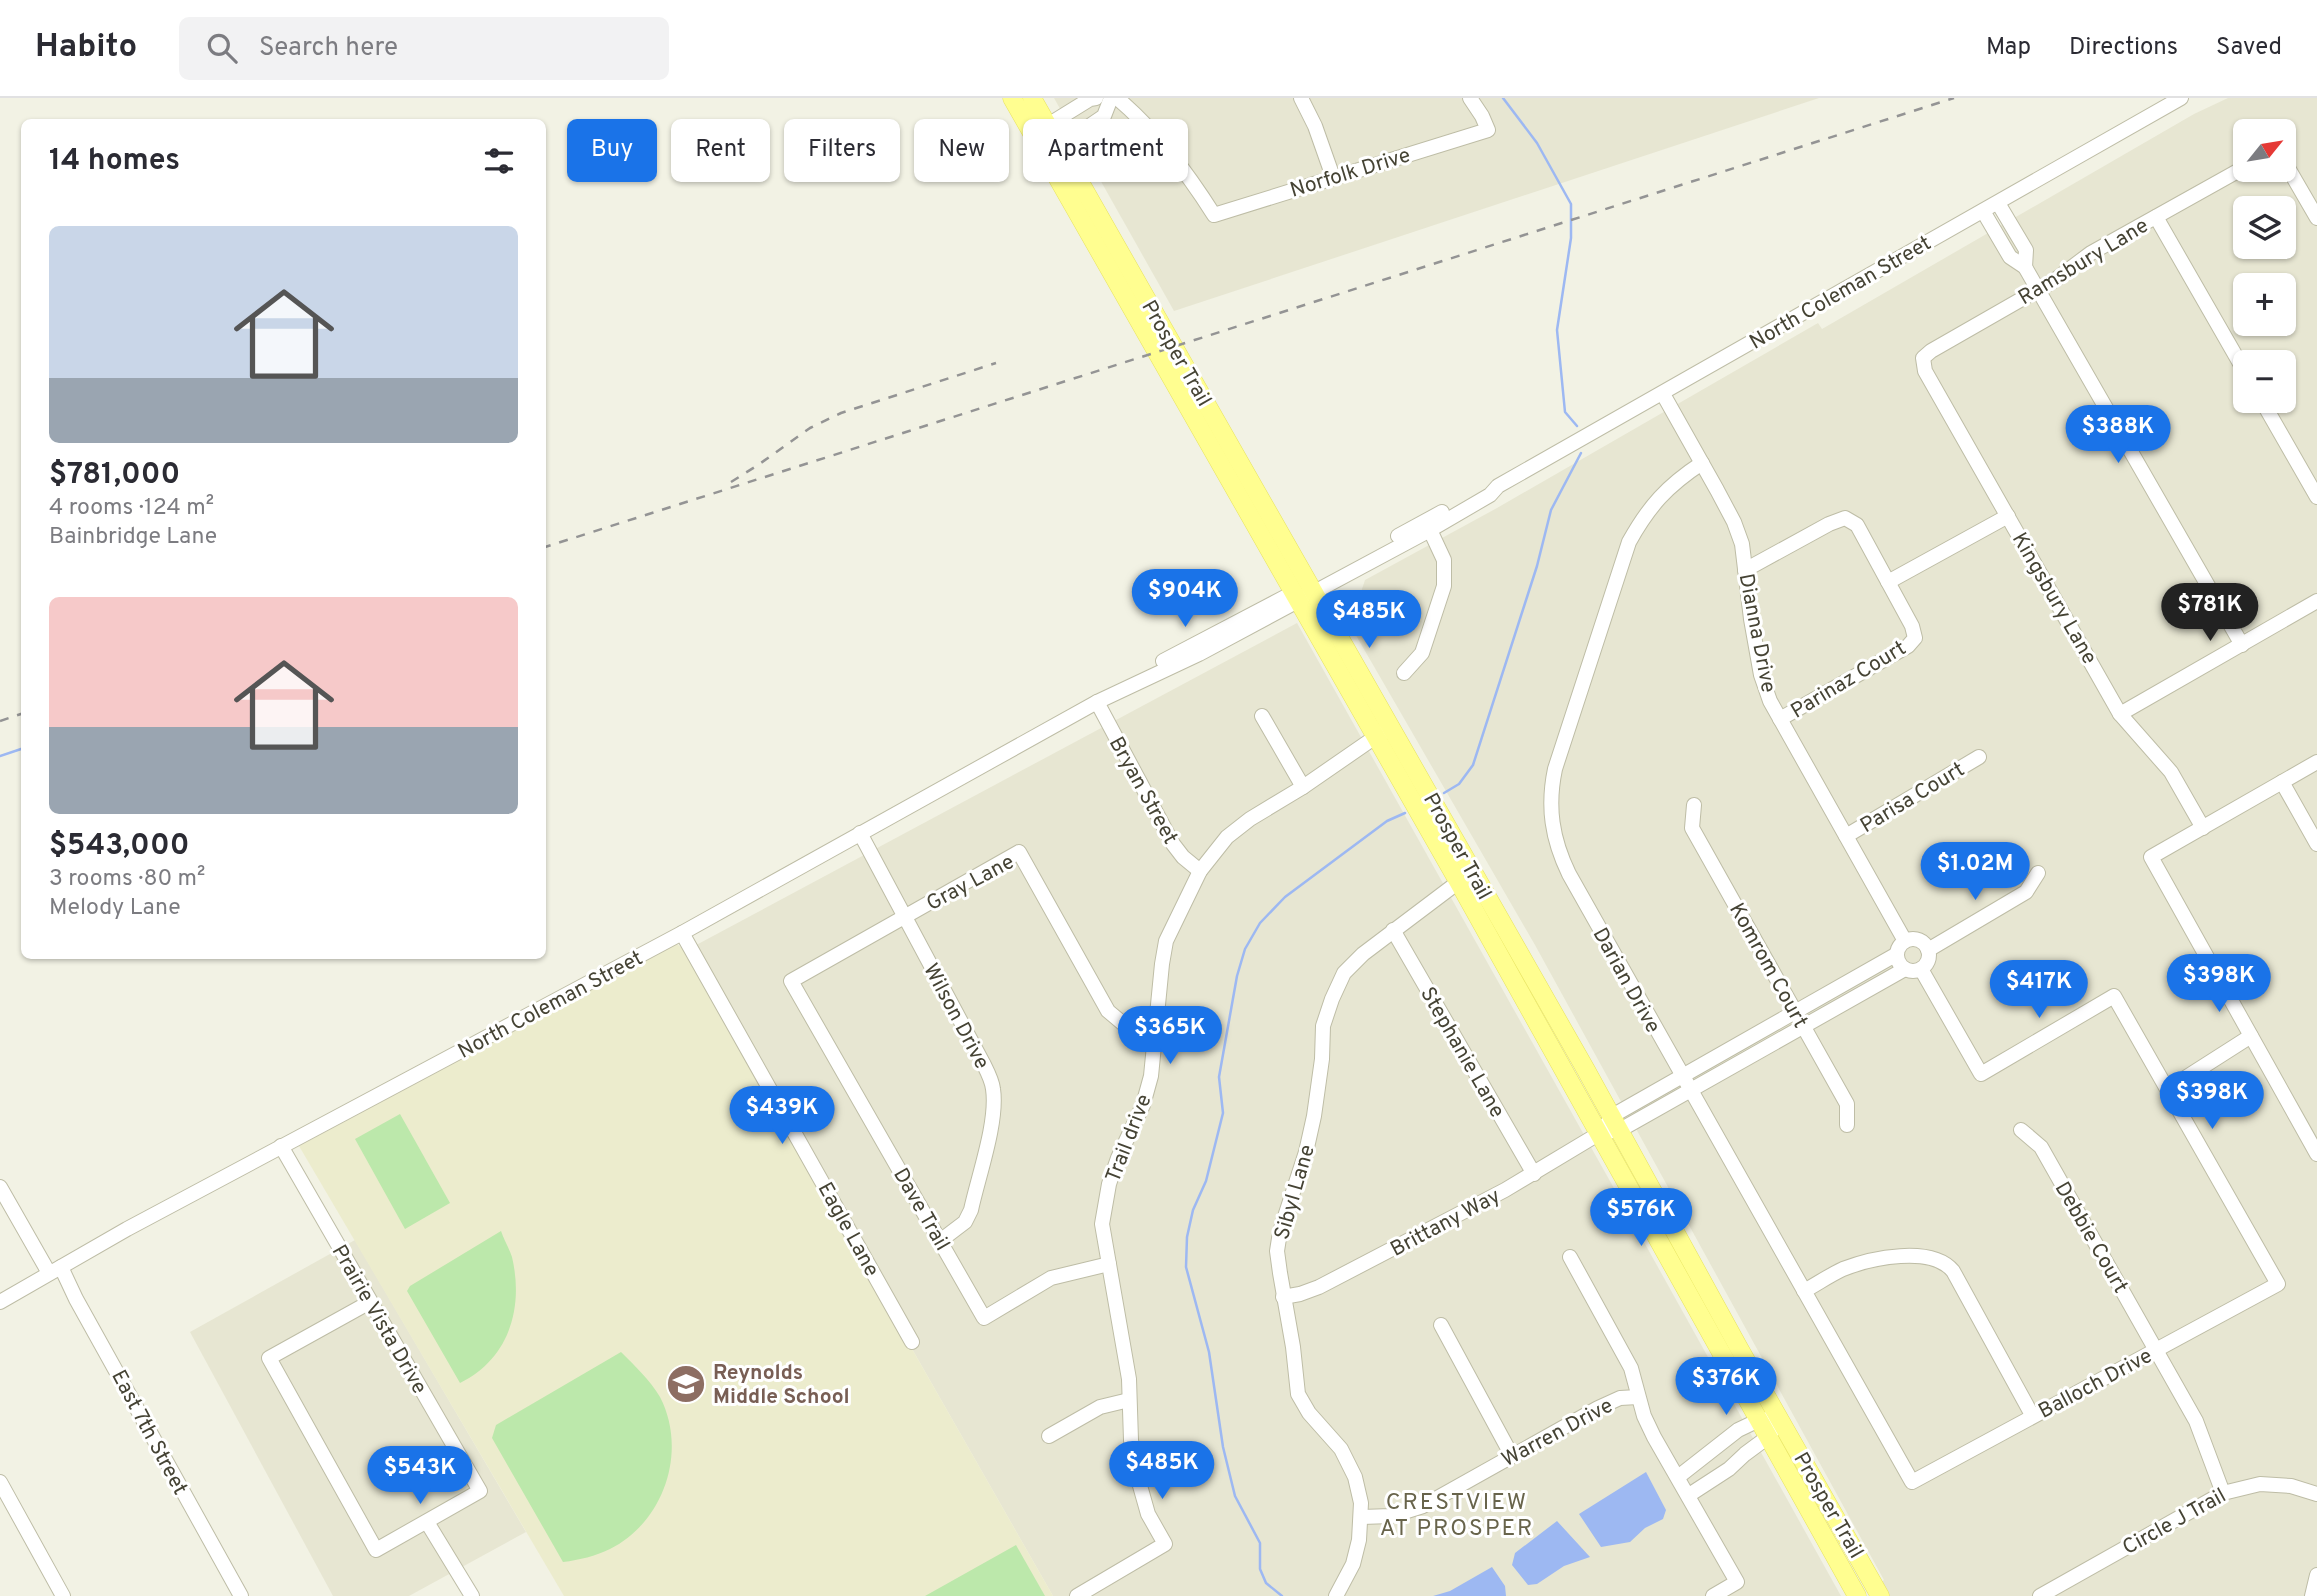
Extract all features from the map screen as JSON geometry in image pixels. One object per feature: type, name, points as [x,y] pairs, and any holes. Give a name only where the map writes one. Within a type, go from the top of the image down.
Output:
[{"type":"main road","name":"Prosper Trail","points":[[1012,98],[1024,119]]},
{"type":"main road","name":"Prosper Trail","points":[[1032,98],[1044,119]]},
{"type":"main road","name":"Prosper Trail","points":[[1061,182],[1304,592],[1466,876],[1616,1123],[1880,1596]]},
{"type":"main road","name":"Prosper Trail","points":[[1080,182],[1304,592]]},
{"type":"main road","name":"Prosper Trail","points":[[1466,876],[1600,1133],[1857,1596]]},
{"type":"street","points":[[1058,119],[1096,98]]},
{"type":"street","points":[[1100,119],[1114,98]]},
{"type":"street","name":"Norfolk Drive","points":[[1114,98],[1148,127],[1177,160],[1214,215],[1488,130],[1470,98]]},
{"type":"street","points":[[1301,98],[1315,126],[1333,177]]},
{"type":"street","name":"North Coleman Street","points":[[0,1302],[281,1146],[682,933],[1097,702],[1199,654],[1465,499],[1498,486],[1663,394],[2181,98]]},
{"type":"street","name":"Ramsbury Lane","points":[[1923,358],[2038,290],[2091,253],[2233,174]]},
{"type":"street","points":[[2296,182],[2317,218]]},
{"type":"street","points":[[1998,202],[2026,250],[2025,267]]},
{"type":"street","points":[[1983,211],[2010,257],[2025,267],[2242,645]]},
{"type":"street","points":[[2156,217],[2233,351]]},
{"type":"street","name":"Kingsbury Lane","points":[[1923,358],[1925,371],[2120,714],[2171,772],[2203,828]]},
{"type":"street","name":"Dianna Drive","points":[[1663,394],[1734,522],[1742,544],[1751,619],[1761,675],[1770,701],[1905,941]]},
{"type":"street","points":[[2269,413],[2317,497]]},
{"type":"street","name":"Darian Drive","points":[[1702,463],[1677,479],[1661,495],[1648,510],[1629,542],[1555,769],[1550,806],[1555,838],[1569,874],[1912,1482]]},
{"type":"street","name":"North Coleman Street","points":[[1304,592],[1430,530],[1490,495],[1498,486]]},
{"type":"street","points":[[1745,570],[1845,518],[1857,525],[1888,582],[2008,516]]},
{"type":"street","points":[[1404,673],[1422,653],[1444,586],[1444,560],[1430,530]]},
{"type":"street","name":"Parinaz Court","points":[[1780,719],[1908,646],[1914,638],[1912,625],[1888,582]]},
{"type":"street","points":[[2120,714],[2317,601]]},
{"type":"street","name":"Bryan Street","points":[[1097,702],[1172,844],[1183,858],[1200,871]]},
{"type":"street","points":[[1262,716],[1303,787]]},
{"type":"street","name":"Trail drive","points":[[1077,1596],[1165,1544],[1148,1514],[1135,1468],[1126,1359],[1102,1224],[1109,1184],[1143,1105],[1152,1076],[1166,941],[1200,871],[1227,837],[1384,731]]},
{"type":"street","name":"Parisa Court","points":[[1846,836],[1979,757]]},
{"type":"street","points":[[2317,762],[2151,857],[2317,1154]]},
{"type":"street","points":[[2282,782],[2317,844]]},
{"type":"street","name":"Komrom Court","points":[[1694,805],[1692,828],[1847,1104],[1847,1125]]},
{"type":"street","name":"Wilson Drive","points":[[859,833],[993,1086],[992,1121],[971,1210],[965,1222],[940,1241]]},
{"type":"street","name":"Gray Lane","points":[[791,981],[1019,852],[1108,1011],[1127,1027],[1155,1031]]},
{"type":"street","points":[[1928,950],[2025,892],[2038,873]]},
{"type":"street","name":"Sibyl Lane","points":[[1336,1596],[1353,1564],[1362,1517],[1355,1477],[1349,1463],[1335,1441],[1309,1413],[1298,1394],[1293,1347],[1283,1297],[1278,1251],[1280,1232],[1306,1152],[1322,1059],[1323,1026],[1345,973],[1363,954],[1466,876]]},
{"type":"street","name":"Stephanie Lane","points":[[1393,930],[1534,1174]]},
{"type":"street","name":"Eagle Lane","points":[[682,933],[912,1342]]},
{"type":"street","points":[[1905,941],[1922,941],[1928,950],[1928,961],[1921,969],[1905,969],[1900,965],[1897,954],[1905,941]]},
{"type":"street","name":"Brittany Way","points":[[1616,1123],[1690,1091],[1897,954]]},
{"type":"street","name":"Brittany Way","points":[[1283,1297],[1319,1287],[1405,1244],[1534,1174],[1616,1123],[1682,1077],[1905,969]]},
{"type":"street","points":[[1921,969],[1981,1074],[2114,996],[2168,1088],[2251,1036]]},
{"type":"street","name":"Dave Trail","points":[[791,981],[984,1318],[1051,1278],[1109,1264]]},
{"type":"street","name":"Balloch Drive","points":[[1912,1482],[2278,1283],[2168,1088]]},
{"type":"street","name":"Debbie Court","points":[[2021,1130],[2041,1147],[2157,1350],[2203,1434],[2223,1493]]},
{"type":"street","name":"Prairie Vista Drive","points":[[281,1146],[480,1491],[427,1522]]},
{"type":"street","name":"East 7th Street","points":[[0,1186],[76,1299],[241,1596]]},
{"type":"street","points":[[1570,1256],[1631,1368],[1644,1416],[1737,1582],[1713,1596]]},
{"type":"street","points":[[1804,1291],[1843,1269],[1874,1260],[1922,1257],[1946,1263],[1953,1271],[2032,1415]]},
{"type":"street","points":[[370,1302],[268,1358],[376,1549],[427,1522],[472,1596]]},
{"type":"street","points":[[1441,1325],[1512,1456]]},
{"type":"street","name":"Warren Drive","points":[[1362,1517],[1391,1516],[1423,1506],[1598,1408],[1620,1398],[1638,1396]]},
{"type":"street","points":[[1049,1436],[1100,1407],[1129,1400]]},
{"type":"street","points":[[1678,1477],[1738,1430],[1759,1420],[1780,1419]]},
{"type":"street","points":[[1689,1495],[1768,1437],[1780,1419]]},
{"type":"street","points":[[1705,1457],[1718,1475]]},
{"type":"street","points":[[0,1482],[63,1596]]},
{"type":"street","name":"Circle J Trail","points":[[2040,1596],[2223,1493],[2247,1486],[2268,1484],[2291,1486],[2317,1494]]},
{"type":"street","points":[[2312,1596],[2317,1575]]},
{"type":"shaded area","points":[[1054,98],[1819,98],[1174,311],[1101,182],[1188,182],[1188,119],[1066,119]]},
{"type":"shaded area","points":[[2228,98],[2317,98],[2317,1596],[1885,1596],[1878,1584],[1884,1580],[1535,945],[1350,625],[1365,580],[1497,508],[1818,323],[1822,329],[2194,114]]},
{"type":"shaded area","points":[[1297,623],[1841,1596],[1053,1596],[685,951]]},
{"type":"shaded area","name":"Reynolds Middle School","points":[[676,943],[685,951],[1053,1596],[564,1596],[299,1146]]},
{"type":"shaded area","points":[[355,1240],[526,1532],[409,1596],[333,1596],[190,1332]]},
{"type":"green space","points":[[400,1114],[450,1203],[405,1229],[355,1139]]},
{"type":"green space","points":[[501,1231],[512,1257],[516,1295],[514,1313],[501,1346],[477,1373],[460,1383],[407,1291],[410,1286]]},
{"type":"green space","points":[[621,1352],[656,1391],[668,1418],[672,1440],[666,1483],[645,1521],[629,1537],[599,1554],[563,1562],[492,1438],[496,1425]]},
{"type":"green space","points":[[1016,1545],[1045,1596],[925,1596]]},
{"type":"water","points":[[1646,1472],[1666,1510],[1663,1519],[1645,1528],[1630,1542],[1601,1547],[1579,1514]]},
{"type":"water","points":[[1557,1521],[1590,1557],[1564,1566],[1537,1584],[1528,1585],[1512,1565],[1515,1553]]},
{"type":"water","points":[[1492,1567],[1505,1586],[1506,1596],[1433,1596],[1450,1591]]},
{"type":"waterway","points":[[1503,98],[1537,143],[1571,204],[1571,238],[1557,330],[1565,412],[1577,426]]},
{"type":"waterway","points":[[1444,793],[1459,784],[1473,765],[1537,566],[1551,510],[1581,453]]},
{"type":"waterway","points":[[0,756],[21,749]]},
{"type":"waterway","points":[[1282,1596],[1266,1583],[1260,1569],[1260,1543],[1235,1496],[1223,1447],[1209,1352],[1186,1267],[1187,1237],[1193,1210],[1206,1181],[1223,1113],[1219,1077],[1237,976],[1245,949],[1260,923],[1285,897],[1387,821],[1405,813]]},
{"type":"railway","points":[[546,547],[1954,98]]},
{"type":"railway","points":[[731,482],[810,428],[841,413],[996,363]]},
{"type":"railway","points":[[0,721],[21,714]]},
{"type":"place","name":"Reynolds Middle School","points":[[686,1384]]},
{"type":"district","name":"CRESTVIEW AT PROSPER","points":[[1457,1514]]}]
